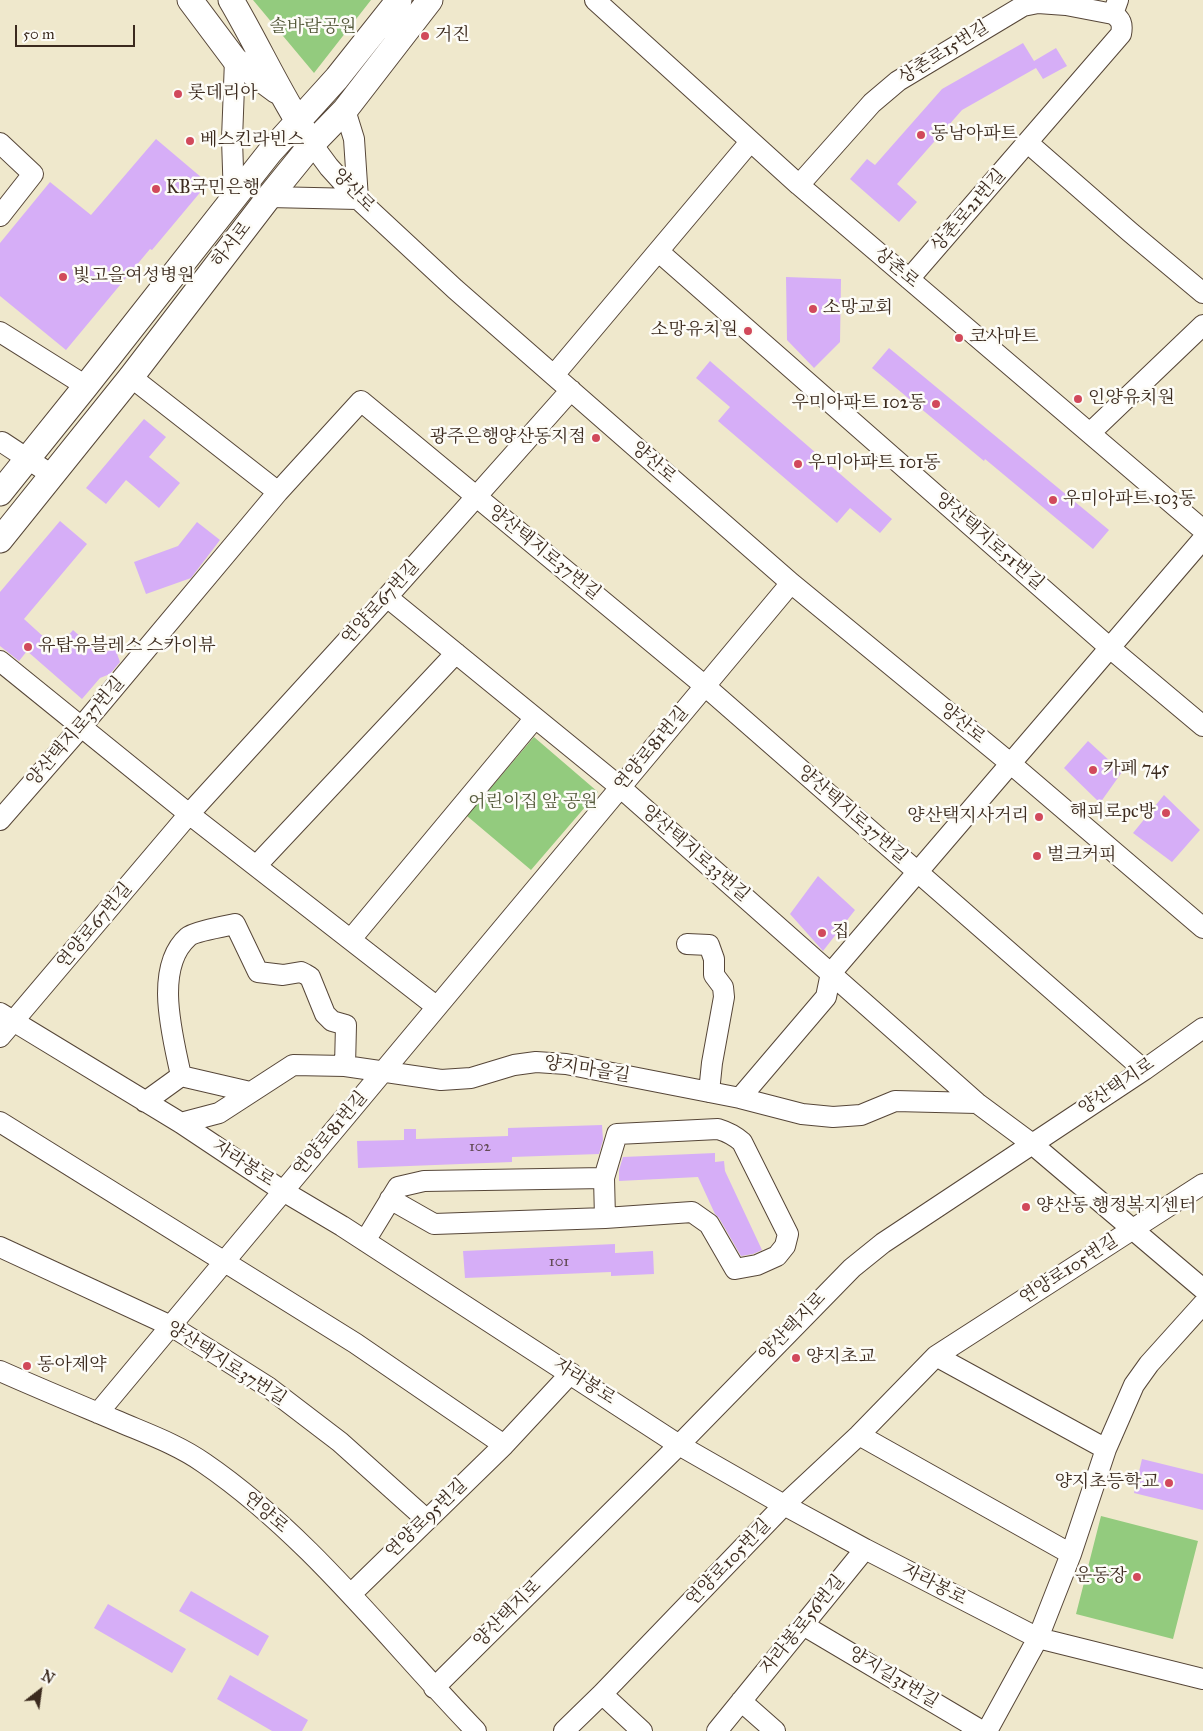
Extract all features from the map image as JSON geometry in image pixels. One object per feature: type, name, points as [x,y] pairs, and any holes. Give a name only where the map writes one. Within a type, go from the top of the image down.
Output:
[{"type":"main road","points":[[190,0],[235,60],[281,94]]},
{"type":"main road","points":[[231,0],[256,43],[281,94],[312,144]]},
{"type":"main road","name":"하서로","points":[[0,493],[29,459],[270,152],[337,78],[400,0]]},
{"type":"main road","name":"하서로","points":[[0,540],[131,377],[312,144],[345,110],[430,0]]},
{"type":"street","name":"상촌로","points":[[595,0],[799,185],[1203,530]]},
{"type":"street","name":"상촌로15번길","points":[[799,185],[872,103],[898,80],[1023,6],[1038,3],[1066,6],[1116,7]]},
{"type":"street","name":"상촌로21번길","points":[[909,279],[1121,34],[1123,25],[1116,7]]},
{"type":"street","points":[[234,200],[232,139],[235,60]]},
{"type":"street","points":[[270,197],[358,199],[354,139],[345,110]]},
{"type":"street","points":[[554,376],[750,142]]},
{"type":"street","points":[[1028,143],[1203,293]]},
{"type":"street","points":[[0,144],[33,174],[0,216]]},
{"type":"street","name":"양산로","points":[[312,144],[329,167],[358,199],[455,289],[791,583],[1010,763],[1203,928]]},
{"type":"street","name":"양산택지로51번길","points":[[659,252],[1110,648],[1203,726]]},
{"type":"street","points":[[1090,433],[1203,325]]},
{"type":"street","points":[[0,332],[86,386]]},
{"type":"street","points":[[131,377],[278,492]]},
{"type":"street","name":"연양로67번길","points":[[0,1037],[7,1017],[387,597],[571,390]]},
{"type":"street","name":"양산택지로37번길","points":[[0,820],[82,726],[278,492],[361,400],[476,498],[705,686],[1144,1070]]},
{"type":"street","points":[[2,442],[52,475]]},
{"type":"street","points":[[740,1098],[826,997],[831,973],[1203,539]]},
{"type":"street","name":"연양로81번길","points":[[98,1413],[791,583]]},
{"type":"street","name":"양산택지로33번길","points":[[387,597],[620,787],[977,1103],[1031,1143],[1203,1289]]},
{"type":"street","points":[[256,866],[456,653]]},
{"type":"street","points":[[0,660],[189,814],[437,1007]]},
{"type":"street","points":[[351,939],[535,718]]},
{"type":"street","points":[[181,1076],[168,1008],[170,970],[175,953],[189,935],[236,924],[258,972],[283,975],[301,972],[310,977],[325,1014],[332,1021],[346,1026],[346,1066]]},
{"type":"street","points":[[687,944],[709,945],[714,959],[714,975],[723,986],[724,997],[712,1063],[709,1092]]},
{"type":"street","name":"자라봉로","points":[[7,1017],[181,1123],[283,1190],[365,1240],[679,1445],[784,1505],[1038,1638],[1203,1679]]},
{"type":"street","name":"양산택지로","points":[[434,1688],[858,1264],[883,1243],[1031,1143],[1144,1070],[1203,1028]]},
{"type":"street","name":"양지마을길","points":[[181,1123],[218,1113],[293,1065],[346,1066],[441,1080],[472,1078],[514,1065],[550,1062],[740,1098],[802,1114],[833,1117],[861,1115],[895,1101],[977,1103]]},
{"type":"street","points":[[145,1102],[181,1076],[250,1092]]},
{"type":"street","points":[[0,1122],[355,1343],[504,1445]]},
{"type":"street","points":[[390,1199],[434,1224],[605,1218],[692,1212],[709,1224],[735,1269],[757,1265],[777,1256],[785,1246],[788,1234],[742,1142],[734,1135],[718,1128],[617,1134],[604,1178],[605,1218]]},
{"type":"street","points":[[365,1240],[398,1187],[424,1181],[604,1178]]},
{"type":"street","name":"연양로105번길","points":[[564,1731],[784,1505],[859,1435],[936,1356],[1203,1184]]},
{"type":"street","name":"양산택지로37번길","points":[[0,1246],[171,1326],[268,1387],[340,1442],[427,1520]]},
{"type":"street","points":[[987,1731],[1038,1638],[1071,1554],[1106,1449],[1134,1385],[1148,1364],[1203,1304]]},
{"type":"street","points":[[936,1356],[1106,1449]]},
{"type":"street","name":"연양로","points":[[0,1371],[164,1441],[203,1462],[271,1517],[351,1594],[434,1688],[476,1731]]},
{"type":"street","name":"연양로95번길","points":[[351,1594],[504,1445],[571,1373]]},
{"type":"street","points":[[859,1435],[1071,1554]]},
{"type":"street","name":"자라봉로56번길","points":[[717,1731],[865,1549]]},
{"type":"street","name":"양지길31번길","points":[[803,1625],[982,1731]]},
{"type":"street","points":[[602,1694],[642,1731]]},
{"type":"street","points":[[741,1701],[775,1731]]},
{"type":"green space","name":"솔바람공원","points":[[253,0],[371,0],[314,73]]},
{"type":"green space","name":"어린이집 앞 공원","points":[[534,737],[598,792],[531,870],[467,816]]},
{"type":"green space","name":"운동장","points":[[1101,1516],[1198,1541],[1173,1639],[1076,1614]]},
{"type":"building","name":"동남아파트","points":[[1023,43],[1034,61],[1056,48],[1067,66],[1043,79],[1036,68],[962,110],[897,184],[917,202],[899,222],[850,179],[867,159],[875,165],[942,89]]},
{"type":"building","name":"빛고을여성병원","points":[[156,139],[208,183],[66,350],[0,296],[0,243],[50,182],[91,215]]},
{"type":"building","name":"소망교회","points":[[786,277],[841,279],[840,342],[814,368],[787,340]]},
{"type":"building","points":[[889,348],[1109,530],[1093,549],[872,368]]},
{"type":"building","name":"우미아파트 101동","points":[[710,361],[892,519],[880,533],[850,508],[837,523],[718,421],[730,407],[696,378]]},
{"type":"building","points":[[144,419],[166,437],[149,457],[180,483],[159,508],[126,480],[106,504],[86,488]]},
{"type":"building","points":[[60,521],[87,544],[24,619],[57,649],[73,630],[100,654],[115,648],[120,662],[110,674],[100,678],[82,699],[27,651],[19,661],[0,646],[0,592]]},
{"type":"building","points":[[197,522],[220,540],[191,578],[146,594],[134,562],[178,546]]},
{"type":"building","name":"카페 745","points":[[1088,741],[1122,772],[1100,803],[1064,768]]},
{"type":"building","name":"해피로pc방","points":[[1164,795],[1200,830],[1172,862],[1133,833]]},
{"type":"building","name":"집","points":[[818,876],[855,910],[823,951],[790,914]]},
{"type":"building","points":[[602,1125],[603,1140],[599,1154],[512,1157],[512,1162],[358,1168],[357,1141],[404,1140],[404,1129],[416,1129],[416,1139],[508,1136],[508,1128]]},
{"type":"building","points":[[715,1153],[715,1162],[724,1161],[725,1171],[762,1250],[753,1254],[741,1256],[715,1214],[698,1177],[619,1181],[619,1170],[623,1157]]},
{"type":"building","points":[[615,1244],[615,1253],[653,1251],[654,1274],[611,1276],[611,1272],[465,1278],[463,1251]]},
{"type":"building","name":"양지초등학교","points":[[1142,1459],[1203,1474],[1203,1510],[1134,1493]]},
{"type":"building","points":[[191,1591],[269,1636],[258,1656],[179,1611]]},
{"type":"building","points":[[108,1604],[186,1649],[172,1673],[94,1628]]},
{"type":"building","points":[[230,1675],[308,1720],[302,1731],[272,1731],[217,1699]]},
{"type":"place","name":"거진","points":[[425,36]]},
{"type":"place","name":"롯데리아","points":[[178,94]]},
{"type":"place","name":"동남아파트","points":[[921,135]]},
{"type":"place","name":"베스킨라빈스","points":[[190,141]]},
{"type":"place","name":"KB국민은행","points":[[156,189]]},
{"type":"place","name":"빛고을여성병원","points":[[63,277]]},
{"type":"place","name":"소망교회","points":[[813,309]]},
{"type":"place","name":"소망유치원","points":[[748,331]]},
{"type":"place","name":"코사마트","points":[[959,338]]},
{"type":"place","name":"인양유치원","points":[[1078,399]]},
{"type":"place","name":"우미아파트 102동","points":[[936,404]]},
{"type":"place","name":"광주은행양산동지점","points":[[596,438]]},
{"type":"place","name":"우미아파트 101동","points":[[798,464]]},
{"type":"place","name":"우미아파트 103동","points":[[1053,500]]},
{"type":"place","name":"유탑유블레스 스카이뷰","points":[[28,647]]},
{"type":"place","name":"카페 745","points":[[1093,770]]},
{"type":"place","name":"해피로pc방","points":[[1166,813]]},
{"type":"place","name":"양산택지사거리","points":[[1039,817]]},
{"type":"place","name":"벌크커피","points":[[1037,856]]},
{"type":"place","name":"집","points":[[822,933]]},
{"type":"place","name":"양산동 행정복지센터","points":[[1026,1207]]},
{"type":"place","name":"양지초교","points":[[796,1358]]},
{"type":"place","name":"동아제약","points":[[27,1366]]},
{"type":"place","name":"양지초등학교","points":[[1169,1483]]},
{"type":"place","name":"운동장","points":[[1137,1577]]}]
